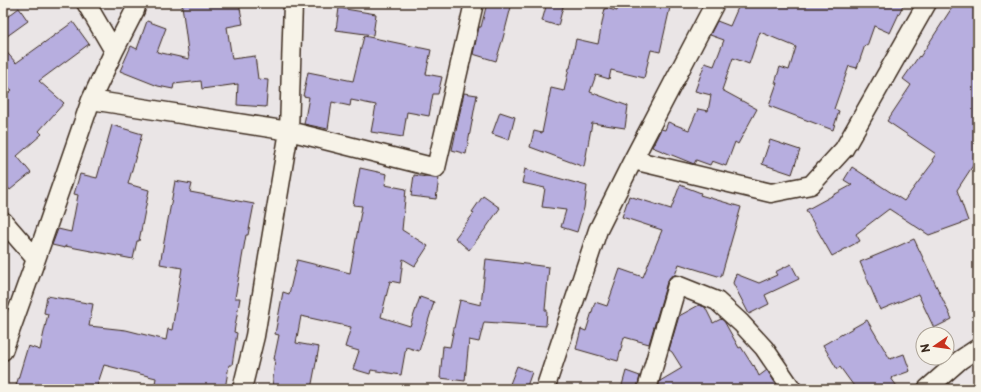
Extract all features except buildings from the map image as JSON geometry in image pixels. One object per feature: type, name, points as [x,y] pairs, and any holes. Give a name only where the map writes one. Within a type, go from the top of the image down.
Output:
[{"type":"street","points":[[86,3],[114,51]]},
{"type":"street","points":[[3,351],[91,100],[137,3]]},
{"type":"street","points":[[242,389],[255,336],[289,131],[293,3]]},
{"type":"street","points":[[91,100],[289,131],[436,168],[474,3]]},
{"type":"street","points":[[545,389],[598,230],[714,3]]},
{"type":"street","points":[[633,160],[771,193],[811,185],[844,149],[927,3]]},
{"type":"street","points":[[3,222],[36,259]]},
{"type":"street","points":[[647,389],[677,285],[717,301],[741,323],[764,348],[792,389]]},
{"type":"street","points":[[927,389],[960,360],[978,348]]}]
